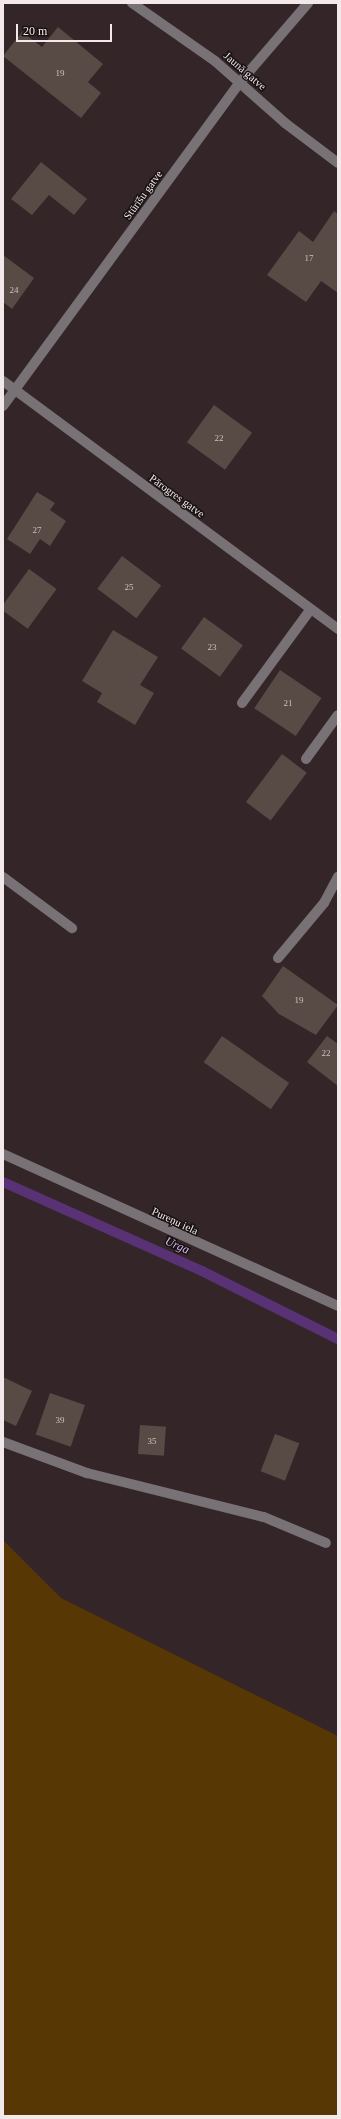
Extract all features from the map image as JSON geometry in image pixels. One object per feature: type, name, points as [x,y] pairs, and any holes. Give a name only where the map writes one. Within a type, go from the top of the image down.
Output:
[{"type":"street","name":"Jaunā gatve","points":[[132,3],[241,81],[285,123],[338,163]]},
{"type":"street","name":"Stūrīšu gatve","points":[[3,406],[13,388],[241,81],[308,3]]},
{"type":"street","name":"Pārogres gatve","points":[[3,381],[310,610],[338,629]]},
{"type":"street","points":[[242,703],[310,610]]},
{"type":"street","points":[[306,759],[338,715]]},
{"type":"street","points":[[3,877],[72,928]]},
{"type":"street","points":[[278,958],[320,908],[338,877]]},
{"type":"street","name":"Pureņu iela","points":[[3,1154],[338,1306]]},
{"type":"street","points":[[3,1442],[87,1473],[264,1517],[326,1543]]},
{"type":"shaded area","points":[[3,1540],[61,1598],[338,1736],[338,2116],[3,2116]]},
{"type":"building","points":[[58,27],[103,64],[88,82],[101,93],[81,118],[3,56],[22,32],[42,47]]},
{"type":"building","points":[[41,162],[87,199],[74,215],[49,195],[32,215],[11,199]]},
{"type":"building","points":[[334,211],[338,214],[338,293],[321,281],[306,302],[267,275],[299,231],[313,242]]},
{"type":"building","points":[[3,255],[34,278],[12,309],[3,302]]},
{"type":"building","points":[[214,405],[252,433],[225,470],[187,442]]},
{"type":"building","points":[[37,492],[55,503],[50,510],[66,521],[50,546],[40,539],[30,554],[7,539]]},
{"type":"building","points":[[122,556],[161,585],[136,618],[97,589]]},
{"type":"building","points":[[29,569],[57,589],[28,629],[3,611],[3,605]]},
{"type":"building","points":[[204,617],[243,645],[220,677],[181,649]]},
{"type":"building","points":[[113,630],[158,657],[140,685],[154,693],[135,725],[97,702],[102,693],[82,681]]},
{"type":"building","points":[[280,670],[321,698],[296,736],[254,708]]},
{"type":"building","points":[[282,754],[307,773],[271,821],[246,802]]},
{"type":"building","points":[[283,966],[338,1005],[316,1035],[279,1014],[262,996]]},
{"type":"building","points":[[222,1036],[289,1083],[271,1109],[204,1062]]},
{"type":"building","points":[[327,1036],[338,1044],[338,1086],[307,1062]]},
{"type":"building","points":[[3,1377],[32,1391],[16,1426],[3,1420]]},
{"type":"building","points":[[50,1393],[85,1405],[71,1447],[36,1435]]},
{"type":"building","points":[[140,1425],[166,1427],[164,1456],[138,1454]]},
{"type":"building","points":[[275,1434],[299,1443],[285,1481],[261,1471]]},
{"type":"waterway","name":"Urga","points":[[3,1182],[202,1271],[338,1339]]}]
